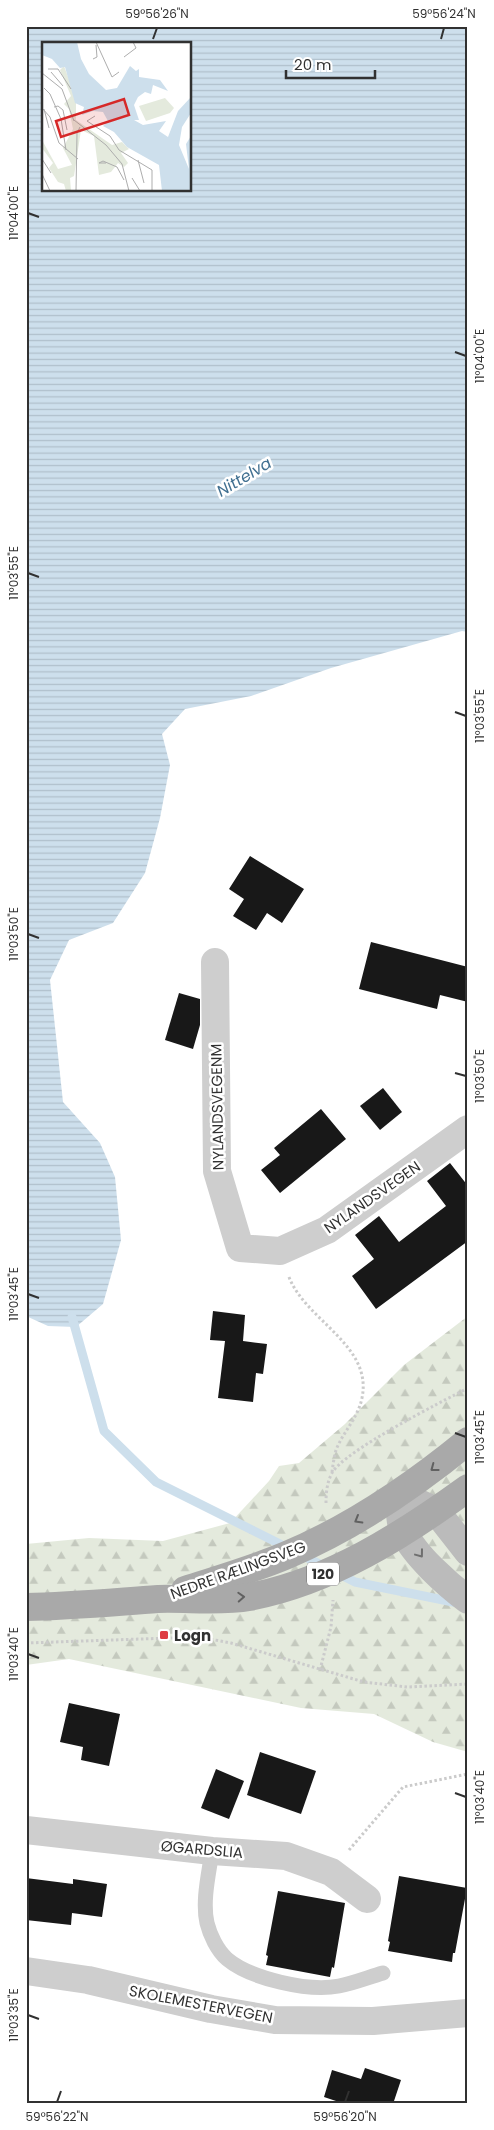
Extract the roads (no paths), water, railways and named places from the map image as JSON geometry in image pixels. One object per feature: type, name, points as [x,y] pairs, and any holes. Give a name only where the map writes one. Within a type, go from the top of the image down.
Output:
[{"type":"main road","name":"NEDRE RÆLINGSVEG","points":[[158,1599],[284,1556],[339,1531],[399,1494],[468,1441]]},
{"type":"main road","name":"NEDRE RÆLINGSVEG","points":[[26,1607],[158,1599],[248,1597],[286,1588],[320,1576],[404,1532],[468,1488]]},
{"type":"main road","points":[[399,1494],[436,1511],[468,1552]]},
{"type":"main road","points":[[399,1494],[404,1532],[424,1560],[447,1584],[468,1600]]},
{"type":"street","name":"NYLANDSVEGENM","points":[[215,962],[217,1171],[240,1248]]},
{"type":"street","name":"NYLANDSVEGEN","points":[[240,1248],[280,1251],[327,1230],[468,1129]]},
{"type":"street","name":"ØGARDSLIA","points":[[26,1830],[212,1851],[286,1856],[331,1872],[367,1899]]},
{"type":"street","name":"SKOLEMESTERVEGEN","points":[[26,1971],[88,1980],[211,2009],[275,2020],[373,2021],[468,2013]]},
{"type":"lane","points":[[212,1851],[205,1913],[214,1941],[220,1952],[228,1960],[256,1974],[290,1984],[311,1987],[339,1986],[383,1973]]},
{"type":"water","name":"Nittelva","points":[[26,26],[468,26],[468,632],[462,631],[331,668],[251,696],[185,709],[162,734],[170,765],[160,818],[145,873],[113,923],[69,940],[50,980],[63,1102],[100,1143],[115,1177],[121,1240],[103,1304],[76,1327],[48,1326],[26,1316]]},
{"type":"waterway","points":[[72,1317],[104,1431],[156,1482],[288,1548]]},
{"type":"waterway","points":[[299,1554],[326,1567]]},
{"type":"waterway","points":[[337,1573],[355,1582],[458,1603]]},
{"type":"place","name":"Logn","points":[[164,1635]]}]
